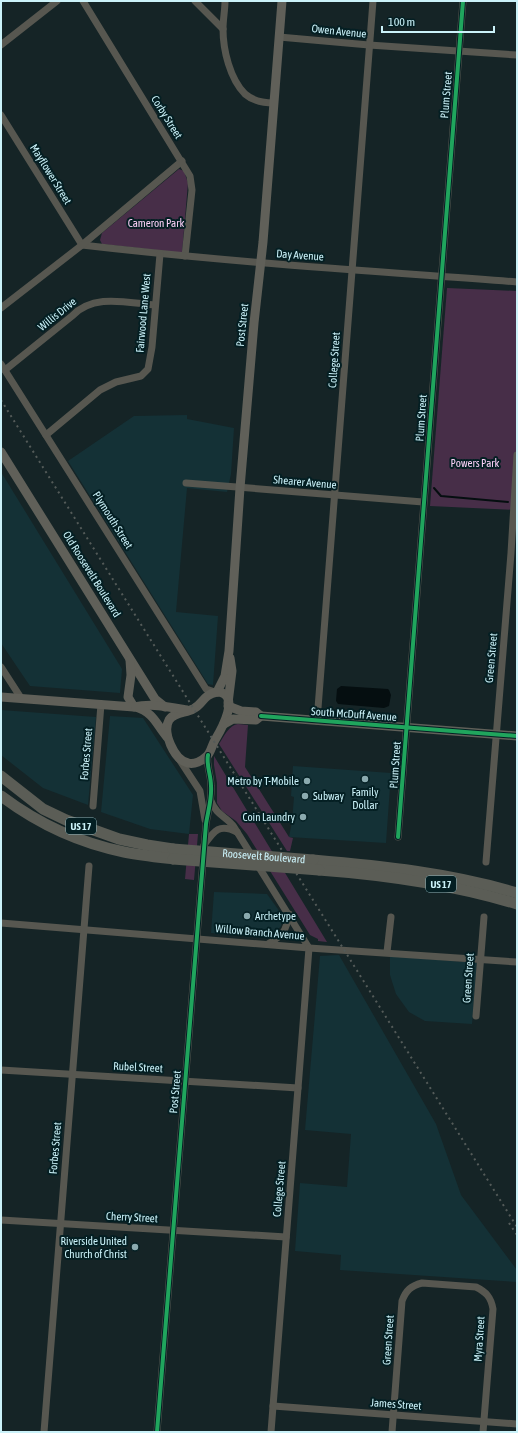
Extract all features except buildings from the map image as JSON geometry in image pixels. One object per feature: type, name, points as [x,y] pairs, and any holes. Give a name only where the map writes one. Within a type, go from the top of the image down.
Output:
[{"type":"highway","name":"Roosevelt Boulevard","points":[[1,776],[43,809],[66,820],[119,839],[147,845],[173,854],[363,874],[440,884],[517,904]]},
{"type":"highway","name":"Roosevelt Boulevard","points":[[1,796],[52,828],[70,836],[123,852],[313,860],[387,866],[434,873],[517,893]]},
{"type":"main road","name":"Post Street","points":[[216,692],[225,676],[229,651],[240,488],[254,323],[261,263],[282,1]]},
{"type":"main road","name":"Old Roosevelt Boulevard","points":[[1,452],[155,700],[165,707]]},
{"type":"main road","name":"Post Street","points":[[208,754],[224,724],[232,671],[229,651]]},
{"type":"main road","points":[[130,658],[131,675],[128,697],[134,706],[144,710],[153,717],[162,732],[170,741]]},
{"type":"main road","points":[[208,754],[204,759],[194,763],[187,763],[179,759],[166,732],[167,725],[170,718],[182,712],[194,709],[210,693],[216,692],[225,694],[228,704]]},
{"type":"main road","points":[[1,697],[134,706],[145,705],[189,711]]},
{"type":"main road","name":"South McDuff Avenue","points":[[228,704],[242,711],[256,712],[261,716],[517,736]]},
{"type":"main road","name":"South McDuff Avenue","points":[[224,724],[233,719],[256,720],[261,716]]},
{"type":"street","points":[[1,45],[57,1]]},
{"type":"street","name":"Corby Street","points":[[83,1],[190,176],[192,190],[185,256]]},
{"type":"street","points":[[195,1],[223,30]]},
{"type":"street","points":[[225,1],[223,30],[228,65],[246,95],[258,101],[274,103]]},
{"type":"street","name":"College Street","points":[[317,721],[373,1]]},
{"type":"street","name":"Plum Street","points":[[398,836],[463,1]]},
{"type":"street","name":"Owen Avenue","points":[[279,37],[517,56]]},
{"type":"street","name":"Mayflower Street","points":[[1,115],[82,245]]},
{"type":"street","points":[[1,308],[82,245],[182,162]]},
{"type":"street","name":"Day Avenue","points":[[82,245],[261,263],[517,282]]},
{"type":"street","name":"Fairwood Lane West","points":[[46,435],[100,390],[116,382],[141,376],[146,373],[150,362],[160,254]]},
{"type":"street","name":"Willis Drive","points":[[3,367],[78,310],[89,304],[104,301],[155,305]]},
{"type":"street","name":"Plymouth Street","points":[[3,367],[206,689]]},
{"type":"street","name":"Green Street","points":[[486,862],[517,455]]},
{"type":"street","name":"Shearer Avenue","points":[[186,483],[423,502]]},
{"type":"street","points":[[1,667],[21,698]]},
{"type":"street","points":[[204,699],[206,689],[216,692]]},
{"type":"street","name":"Forbes Street","points":[[93,806],[101,704]]},
{"type":"street","name":"Post Street","points":[[157,1432],[196,938],[206,824],[211,801],[212,787],[207,764],[208,754]]},
{"type":"street","name":"Post Street","points":[[179,759],[201,794],[206,824]]},
{"type":"street","points":[[211,801],[218,814],[231,823],[309,948]]},
{"type":"street","points":[[204,845],[215,831],[220,828],[228,828],[237,832]]},
{"type":"street","name":"Forbes Street","points":[[44,1432],[89,866]]},
{"type":"street","points":[[268,944],[280,937],[285,932],[289,914]]},
{"type":"street","name":"Green Street","points":[[476,1016],[484,917]]},
{"type":"street","points":[[387,952],[391,918]]},
{"type":"street","name":"Willow Branch Avenue","points":[[1,923],[309,948],[387,952],[517,962]]},
{"type":"street","name":"College Street","points":[[271,1432],[309,948]]},
{"type":"street","name":"Rubel Street","points":[[1,1070],[298,1088]]},
{"type":"street","name":"Cherry Street","points":[[1,1220],[286,1237]]},
{"type":"street","name":"Green Street","points":[[392,1432],[402,1301],[404,1295],[408,1288],[422,1283],[445,1285]]},
{"type":"street","name":"Myra Street","points":[[445,1285],[476,1287],[483,1290],[492,1302],[493,1309],[483,1432]]},
{"type":"street","name":"James Street","points":[[273,1406],[517,1424]]},
{"type":"shaded area","points":[[187,415],[187,419],[234,428],[231,474],[227,492],[187,488],[176,612],[218,616],[213,685],[208,684],[68,461],[134,416]]},
{"type":"shaded area","points":[[1,472],[122,669],[120,693],[30,686],[1,643]]},
{"type":"shaded area","points":[[341,686],[388,689],[391,695],[389,706],[384,708],[338,704],[336,701],[337,689]]},
{"type":"shaded area","points":[[1,710],[96,717],[88,805],[43,788],[1,755]]},
{"type":"shaded area","points":[[110,716],[143,718],[193,795],[189,834],[150,829],[101,812]]},
{"type":"shaded area","points":[[293,766],[391,773],[386,843],[289,837],[294,797],[291,796]]},
{"type":"shaded area","points":[[214,892],[267,894],[280,912],[282,919],[281,926],[275,933],[264,937],[211,933]]},
{"type":"shaded area","points":[[339,955],[436,1124],[461,1195],[517,1270],[517,1282],[340,1270],[341,1255],[295,1251],[300,1183],[347,1187],[351,1134],[305,1130],[320,956]]},
{"type":"shaded area","points":[[390,956],[477,963],[472,1024],[425,1021],[409,1012],[396,994],[390,975]]},
{"type":"green space","name":"Cameron Park","points":[[179,169],[184,171],[188,183],[182,253],[102,244],[100,240],[102,233]]},
{"type":"green space","name":"Powers Park","points":[[447,288],[517,291],[517,510],[430,506]]},
{"type":"green space","points":[[238,724],[248,725],[245,767],[289,837],[293,838],[290,851],[287,851],[219,744],[229,729]]},
{"type":"green space","points":[[214,756],[327,942],[318,941],[318,939],[310,935],[247,834],[236,821],[222,811],[217,803],[217,783]]},
{"type":"green space","points":[[189,834],[198,834],[194,880],[185,879]]},
{"type":"waterway","points":[[434,488],[441,496],[508,502]]},
{"type":"railway","points":[[1,400],[517,1227]]},
{"type":"railway","points":[[509,1223],[517,1235]]},
{"type":"cycle path","points":[[398,837],[463,1]]},
{"type":"cycle path","points":[[261,716],[517,736]]},
{"type":"cycle path","points":[[157,1432],[206,824],[211,796],[208,755]]},
{"type":"place","name":"Family Dollar","points":[[365,779]]},
{"type":"place","name":"Metro by T-Mobile","points":[[307,781]]},
{"type":"place","name":"Subway","points":[[305,796]]},
{"type":"place","name":"Coin Laundry","points":[[303,817]]},
{"type":"place","name":"Archetype","points":[[247,916]]},
{"type":"place","name":"Riverside United Church of Christ","points":[[135,1247]]}]
